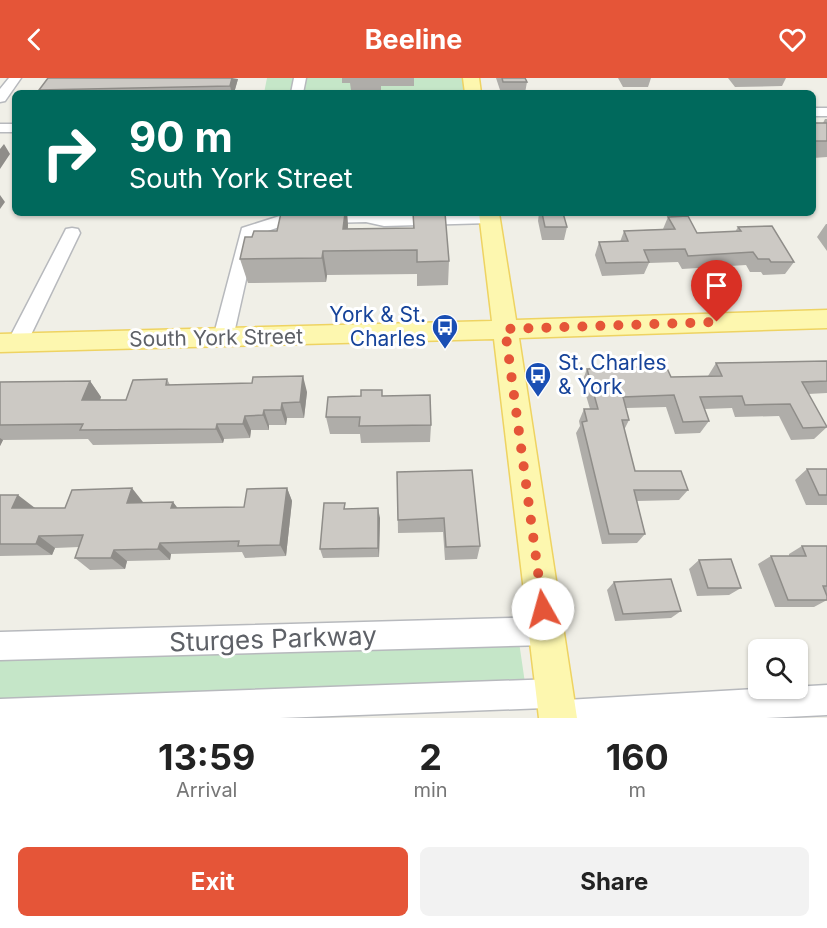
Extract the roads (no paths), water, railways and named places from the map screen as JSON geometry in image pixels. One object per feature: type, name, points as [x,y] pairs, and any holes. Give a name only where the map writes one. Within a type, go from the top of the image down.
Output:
[{"type":"main road","points":[[489,216],[556,709]]},
{"type":"main road","name":"South York Street","points":[[8,343],[827,319]]},
{"type":"street","points":[[0,98],[15,78]]},
{"type":"street","points":[[223,338],[248,232],[286,219],[366,217],[384,221],[489,216]]},
{"type":"street","points":[[8,343],[72,233]]},
{"type":"street","name":"Sturges Parkway","points":[[0,646],[546,631]]},
{"type":"street","points":[[0,714],[556,709],[827,700]]},
{"type":"place","name":"York & St. Charles","points":[[445,350]]},
{"type":"place","name":"St. Charles & York","points":[[538,398]]}]
